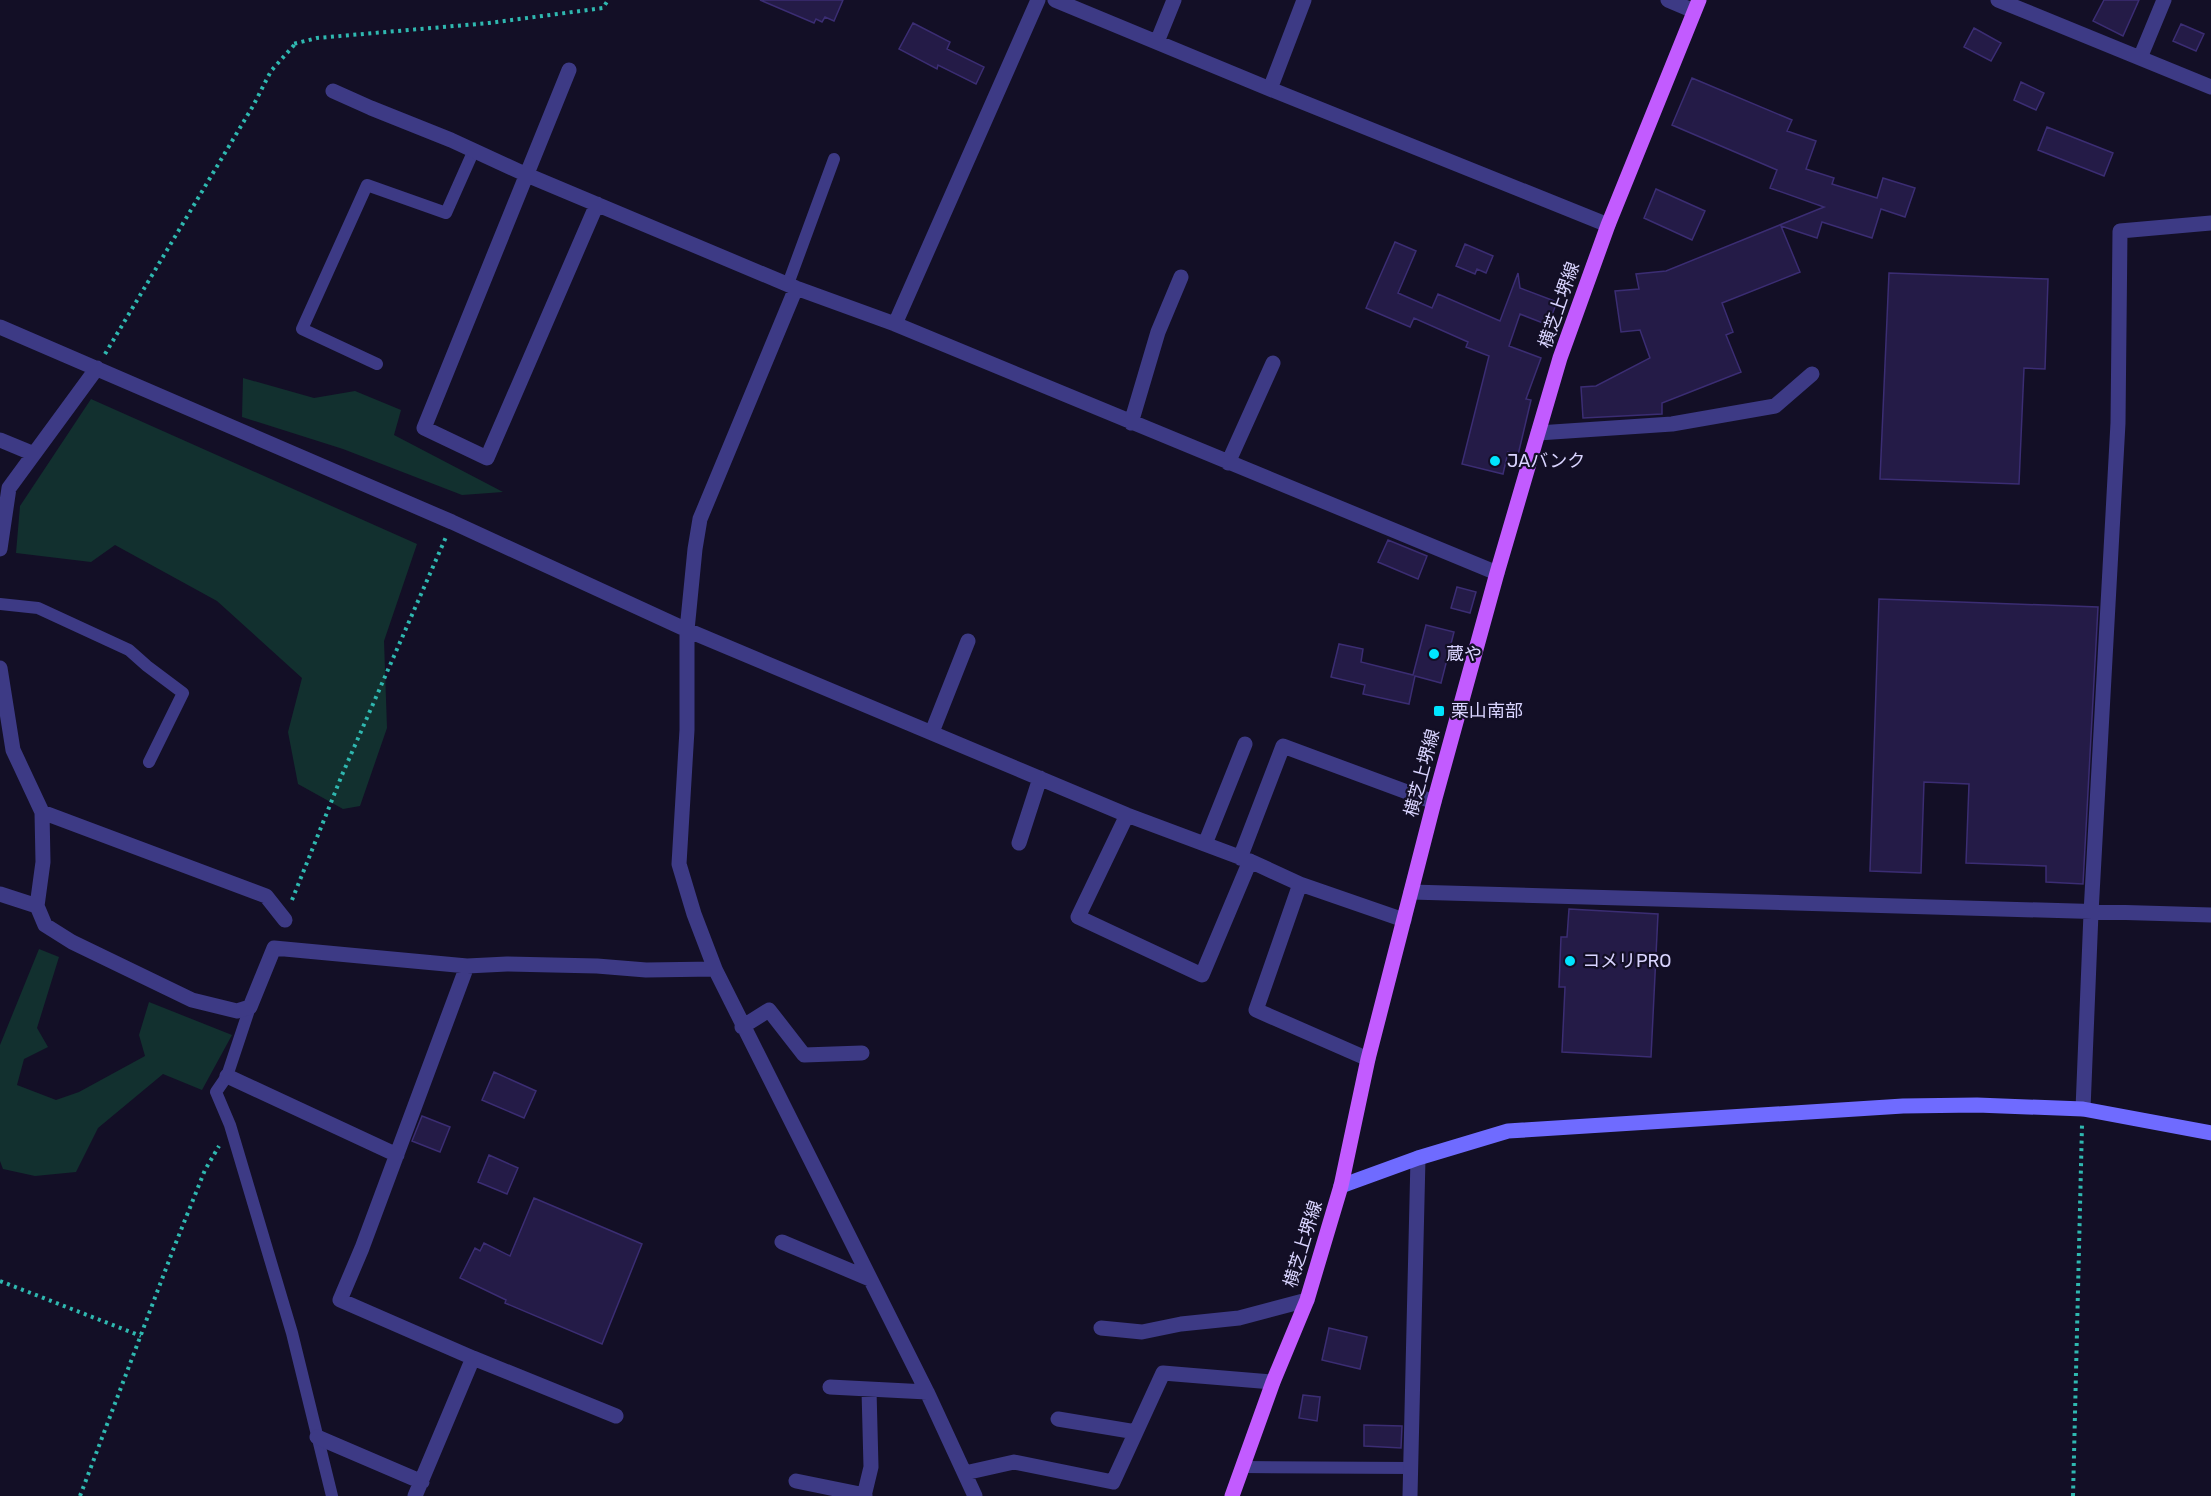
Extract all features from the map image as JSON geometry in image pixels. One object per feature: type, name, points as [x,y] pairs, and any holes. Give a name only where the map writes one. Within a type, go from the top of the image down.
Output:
[{"type":"main road","name":"横芝上堺線","points":[[1232,1496],[1273,1382],[1306,1300],[1341,1186],[1368,1059],[1434,802],[1497,573],[1560,358],[1608,225],[1696,5]]},
{"type":"street","points":[[895,324],[1038,0]]},
{"type":"street","points":[[1055,0],[1270,90],[1608,225]]},
{"type":"street","points":[[1157,42],[1174,0]]},
{"type":"street","points":[[1270,90],[1304,0]]},
{"type":"street","points":[[1668,0],[1696,5]]},
{"type":"street","points":[[1998,0],[2211,87]]},
{"type":"street","points":[[2140,58],[2164,0]]},
{"type":"street","points":[[569,70],[424,428],[487,458],[597,204]]},
{"type":"street","points":[[333,91],[792,286],[895,324],[1497,573]]},
{"type":"street","points":[[2083,1109],[2091,912],[2118,423],[2120,231],[2211,223]]},
{"type":"street","points":[[1131,423],[1158,332],[1182,277]]},
{"type":"street","points":[[792,286],[700,519],[687,630],[687,730],[679,864],[694,914],[715,969],[742,1027],[927,1392],[975,1496]]},
{"type":"street","points":[[0,327],[452,522],[687,630],[1127,814],[1245,859],[1300,884],[1404,920]]},
{"type":"street","points":[[1228,463],[1273,363]]},
{"type":"street","points":[[0,549],[9,488],[97,368]]},
{"type":"street","points":[[1538,433],[1672,424],[1775,406],[1812,374]]},
{"type":"street","points":[[0,440],[34,454]]},
{"type":"street","points":[[932,732],[968,641]]},
{"type":"street","points":[[0,668],[5,726],[13,750],[42,812],[43,862],[37,906],[45,925],[72,942],[192,1000],[237,1011],[250,1007],[274,948],[466,966],[507,964],[597,966],[646,970],[715,969]]},
{"type":"street","points":[[1204,844],[1245,744]]},
{"type":"street","points":[[1127,814],[1078,918],[1202,975],[1245,859],[1283,746],[1434,802]]},
{"type":"street","points":[[1019,843],[1040,778]]},
{"type":"street","points":[[42,812],[266,896],[285,921]]},
{"type":"street","points":[[1300,884],[1256,1010],[1368,1059]]},
{"type":"street","points":[[1411,892],[2211,915]]},
{"type":"street","points":[[0,894],[37,906]]},
{"type":"street","points":[[466,966],[362,1248],[340,1300],[473,1358],[616,1416]]},
{"type":"street","points":[[742,1027],[769,1010],[804,1055],[862,1053]]},
{"type":"street","points":[[226,1076],[397,1155]]},
{"type":"street","points":[[1341,1186],[1418,1158],[1508,1131],[1903,1106],[1977,1105],[2083,1109],[2211,1133]]},
{"type":"street","points":[[1410,1496],[1418,1158]]},
{"type":"street","points":[[782,1242],[870,1279]]},
{"type":"street","points":[[1101,1329],[1142,1332],[1181,1324],[1239,1318],[1306,1300]]},
{"type":"street","points":[[317,1437],[418,1489],[473,1358]]},
{"type":"street","points":[[965,1473],[1014,1462],[1113,1482],[1163,1373],[1273,1382]]},
{"type":"street","points":[[830,1387],[927,1392]]},
{"type":"street","points":[[796,1481],[864,1495],[871,1467],[869,1390]]},
{"type":"street","points":[[1058,1419],[1136,1432]]},
{"type":"lane","points":[[377,364],[303,329],[367,185],[446,213],[474,150]]},
{"type":"lane","points":[[792,286],[834,159]]},
{"type":"lane","points":[[0,604],[38,608],[129,650],[183,693],[149,762]]},
{"type":"lane","points":[[250,1007],[226,1076],[216,1092],[230,1125],[292,1333],[332,1496]]},
{"type":"lane","points":[[1242,1467],[1411,1468]]},
{"type":"path","points":[[97,368],[253,106],[271,71],[295,44],[293,44],[317,38],[489,23],[603,8],[608,0]]},
{"type":"path","points":[[285,921],[342,775],[452,522]]},
{"type":"path","points":[[2073,1496],[2083,1109]]},
{"type":"path","points":[[80,1496],[205,1170],[230,1125]]},
{"type":"path","points":[[0,1281],[141,1336]]},
{"type":"green space","points":[[243,378],[314,398],[355,391],[401,410],[394,435],[503,492],[462,495],[343,449],[242,417]]},
{"type":"green space","points":[[91,399],[417,544],[384,641],[387,728],[360,806],[343,809],[298,784],[288,732],[302,678],[217,601],[115,545],[91,562],[16,553],[20,506]]},
{"type":"green space","points":[[39,949],[59,957],[37,1028],[48,1047],[24,1059],[17,1085],[56,1100],[79,1092],[145,1056],[139,1035],[149,1002],[232,1035],[202,1090],[163,1074],[98,1128],[76,1172],[35,1176],[3,1169],[0,1161],[0,1045]]},
{"type":"building","points":[[760,0],[843,0],[834,21],[825,17],[822,22],[816,19],[814,23]]},
{"type":"building","points":[[2104,0],[2139,0],[2123,36],[2093,21]]},
{"type":"building","points":[[913,23],[950,42],[947,49],[984,67],[976,84],[938,65],[937,69],[899,49]]},
{"type":"building","points":[[2181,24],[2204,34],[2196,51],[2173,41]]},
{"type":"building","points":[[1974,28],[2001,43],[1991,61],[1964,47]]},
{"type":"building","points":[[1692,78],[1792,120],[1787,131],[1816,141],[1806,169],[1834,178],[1832,184],[1877,198],[1883,178],[1915,188],[1905,217],[1881,209],[1872,238],[1822,222],[1817,238],[1781,226],[1800,272],[1722,303],[1733,332],[1726,335],[1741,372],[1662,403],[1662,414],[1583,418],[1581,387],[1596,386],[1650,358],[1640,330],[1621,332],[1615,291],[1639,289],[1636,274],[1666,271],[1824,207],[1770,188],[1777,170],[1672,125]]},
{"type":"building","points":[[2021,82],[2044,93],[2036,110],[2014,100]]},
{"type":"building","points":[[2047,127],[2113,153],[2104,176],[2038,150]]},
{"type":"building","points":[[1656,189],[1705,211],[1692,240],[1644,218]]},
{"type":"building","points":[[1395,242],[1416,251],[1398,293],[1432,308],[1438,294],[1500,321],[1518,273],[1520,288],[1557,302],[1548,325],[1520,314],[1509,346],[1541,358],[1526,399],[1531,400],[1518,455],[1508,452],[1503,474],[1462,464],[1489,356],[1466,347],[1468,342],[1414,318],[1410,327],[1366,308]]},
{"type":"building","points":[[1465,244],[1493,256],[1486,273],[1477,269],[1475,274],[1456,266]]},
{"type":"building","points":[[1889,273],[2048,279],[2045,369],[2024,368],[2019,484],[1880,479]]},
{"type":"building","points":[[1388,540],[1427,556],[1418,579],[1378,562]]},
{"type":"building","points":[[1457,587],[1476,592],[1470,613],[1451,608]]},
{"type":"building","points":[[1879,599],[2098,607],[2083,884],[2046,882],[2046,866],[1966,863],[1969,784],[1924,782],[1921,873],[1870,871]]},
{"type":"building","points":[[1426,625],[1454,632],[1441,683],[1415,676],[1409,704],[1363,694],[1365,685],[1331,677],[1339,644],[1363,649],[1361,662],[1413,675]]},
{"type":"building","points":[[1569,909],[1658,914],[1651,1057],[1562,1052],[1565,987],[1559,987],[1561,937],[1567,937]]},
{"type":"building","points":[[494,1072],[536,1091],[524,1118],[482,1100]]},
{"type":"building","points":[[422,1116],[450,1127],[440,1152],[412,1141]]},
{"type":"building","points":[[489,1155],[518,1168],[507,1194],[478,1182]]},
{"type":"building","points":[[534,1198],[642,1244],[602,1344],[505,1303],[506,1300],[460,1278],[475,1248],[480,1251],[484,1243],[510,1256]]},
{"type":"building","points":[[1329,1328],[1367,1337],[1360,1369],[1322,1360]]},
{"type":"building","points":[[1303,1395],[1320,1397],[1317,1421],[1299,1418]]},
{"type":"building","points":[[1364,1425],[1402,1426],[1401,1448],[1364,1446]]},
{"type":"place","name":"JAバンク","points":[[1495,461]]},
{"type":"place","name":"蔵や","points":[[1434,654]]},
{"type":"place","name":"栗山南部","points":[[1439,711]]},
{"type":"place","name":"コメリPRO","points":[[1570,961]]}]
